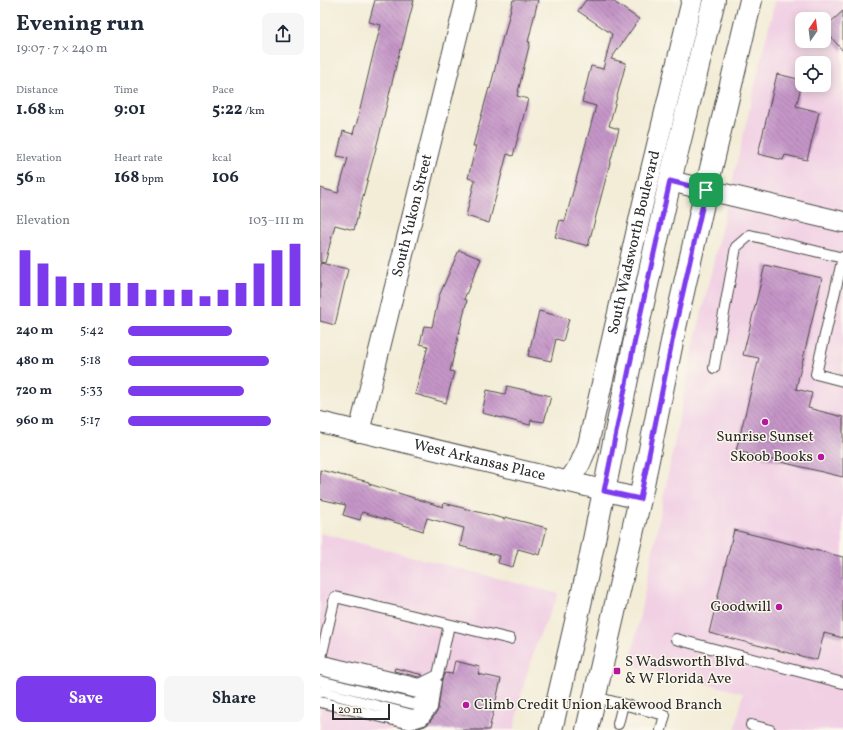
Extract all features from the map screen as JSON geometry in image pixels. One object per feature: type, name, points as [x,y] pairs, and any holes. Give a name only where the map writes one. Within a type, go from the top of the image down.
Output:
[{"type":"main road","name":"South Wadsworth Boulevard","points":[[551,730],[587,574],[637,330],[670,181],[714,0]]},
{"type":"main road","points":[[587,730],[640,499],[674,332],[751,0]]},
{"type":"street","name":"South Yukon Street","points":[[359,432],[466,0]]},
{"type":"street","name":"South Wadsworth Boulevard","points":[[568,482],[580,464],[588,445],[643,203],[692,0]]},
{"type":"street","points":[[670,181],[843,222]]},
{"type":"street","name":"West Arkansas Place","points":[[320,422],[640,499]]},
{"type":"lane","points":[[714,368],[736,247],[750,235],[843,258],[816,374],[843,381]]},
{"type":"lane","points":[[438,675],[420,684],[320,661],[335,597],[510,639]]},
{"type":"lane","points":[[320,702],[410,724],[423,720],[432,708],[434,692],[449,625]]},
{"type":"lane","points":[[676,639],[843,683]]},
{"type":"lane","points":[[320,670],[421,694],[434,692]]},
{"type":"lane","points":[[320,681],[414,704],[434,692]]},
{"type":"lane","points":[[320,691],[413,715],[432,708]]},
{"type":"lane","points":[[595,697],[665,715],[661,730]]},
{"type":"lane","points":[[618,724],[623,704]]},
{"type":"lane","points":[[751,725],[770,730]]},
{"type":"shaded area","points":[[775,0],[843,0],[843,730],[735,730],[743,693],[630,665],[693,349]]},
{"type":"shaded area","points":[[320,533],[559,594],[537,641],[522,691],[514,730],[320,730]]},
{"type":"building","points":[[375,0],[414,0],[354,230],[335,225],[325,263],[320,262],[320,188],[338,193],[348,158],[337,156],[343,131],[353,134],[356,126],[381,25],[369,22]]},
{"type":"building","points":[[513,0],[538,0],[517,96],[528,99],[513,156],[507,154],[489,223],[466,216],[475,180],[468,178],[476,146],[473,146],[489,88],[490,89]]},
{"type":"building","points":[[586,0],[611,0],[639,19],[611,59],[626,63],[609,126],[619,129],[588,246],[555,237],[560,220],[565,221],[596,106],[582,102],[591,66],[603,69],[612,34],[578,11]]},
{"type":"building","points":[[843,11],[843,51],[831,37],[831,22]]},
{"type":"building","points":[[777,74],[795,78],[795,92],[800,92],[796,106],[819,112],[807,160],[785,155],[783,160],[758,154]]},
{"type":"building","points":[[459,250],[481,259],[464,299],[467,300],[450,371],[454,372],[446,403],[415,394],[428,346],[420,344],[424,326],[432,327],[439,296]]},
{"type":"building","points":[[320,263],[348,269],[335,325],[320,321]]},
{"type":"building","points":[[765,265],[822,278],[796,389],[812,393],[808,408],[843,417],[843,477],[736,451],[759,358],[743,355]]},
{"type":"building","points":[[539,311],[569,319],[563,341],[556,339],[551,361],[528,356]]},
{"type":"building","points":[[507,386],[551,396],[544,422],[531,420],[530,425],[482,413],[487,390],[505,394]]},
{"type":"building","points":[[320,470],[369,482],[369,484],[443,507],[444,503],[547,528],[540,555],[518,549],[513,567],[498,563],[500,556],[460,546],[464,528],[427,518],[423,531],[362,512],[360,520],[343,515],[346,505],[320,499]]},
{"type":"building","name":"Goodwill","points":[[734,530],[843,557],[843,638],[824,633],[817,660],[709,633]]},
{"type":"building","name":"Climb Credit Union Lakewood Branch","points":[[455,661],[480,667],[478,674],[501,679],[489,730],[413,730],[428,724],[437,712],[442,680],[445,673],[452,674]]},
{"type":"building","points":[[395,668],[423,675],[419,677],[394,671]]},
{"type":"place","name":"Sunrise Sunset","points":[[765,422]]},
{"type":"place","name":"Skoob Books","points":[[821,457]]},
{"type":"place","name":"Goodwill","points":[[779,607]]},
{"type":"place","name":"S Wadsworth Blvd & W Florida Ave","points":[[617,671]]},
{"type":"place","name":"Climb Credit Union Lakewood Branch","points":[[466,705]]},
{"type":"route","points":[[670,181],[706,190],[674,332],[640,499],[604,491],[637,330],[670,181]]}]
